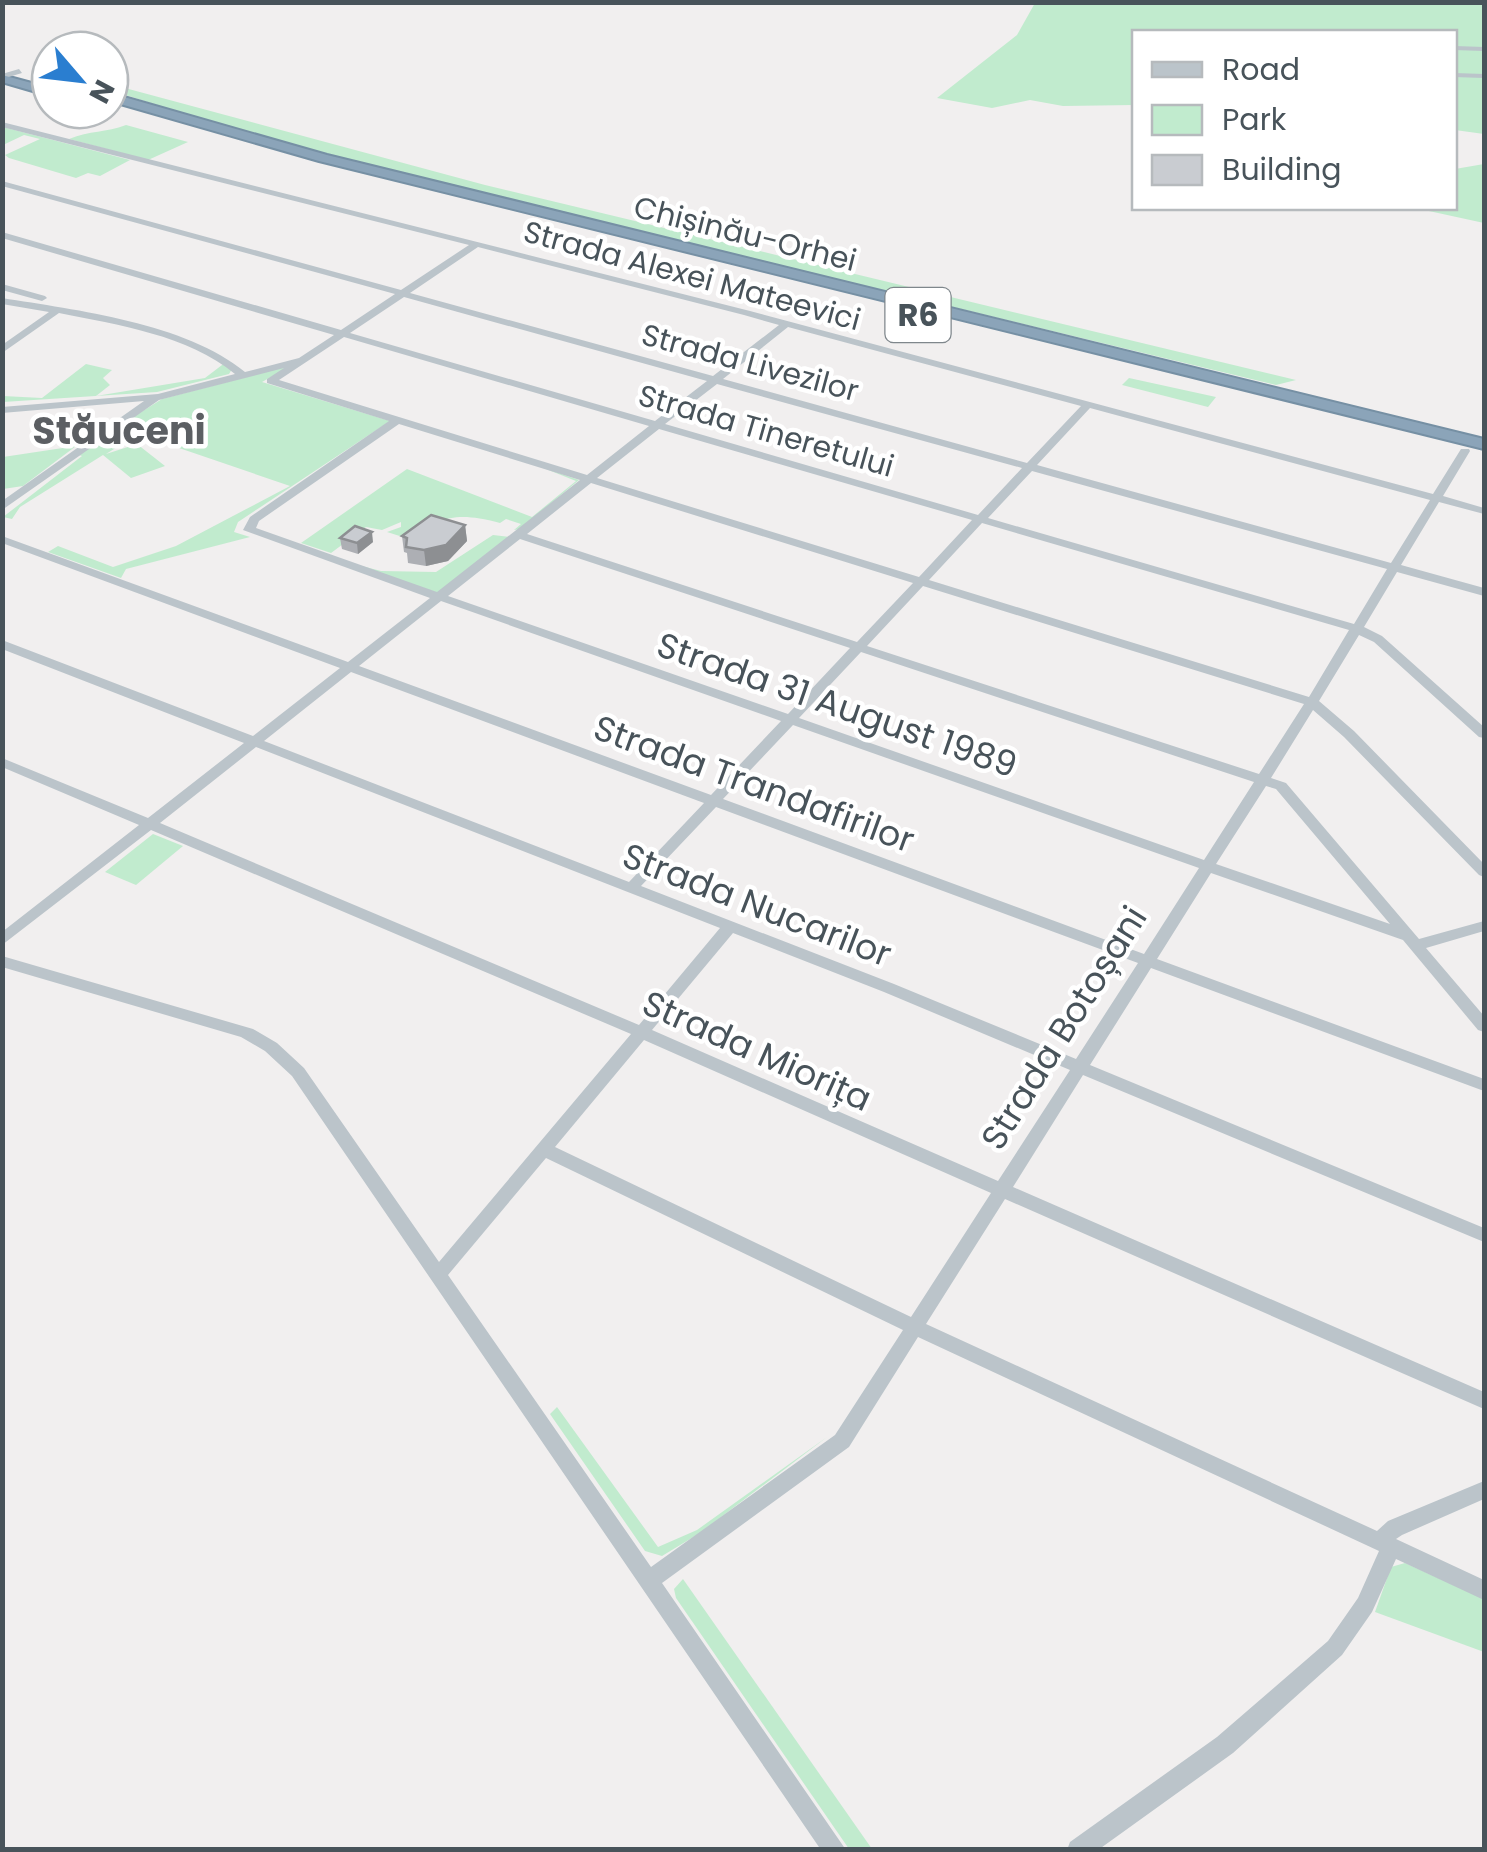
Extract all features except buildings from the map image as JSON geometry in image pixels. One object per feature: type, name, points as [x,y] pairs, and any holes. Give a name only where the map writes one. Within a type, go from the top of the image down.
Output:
[{"type":"highway","points":[[2,66],[30,74]]},
{"type":"highway","points":[[2,77],[30,86]]},
{"type":"highway","name":"Chișinău-Orhei","points":[[130,103],[324,158],[1484,444]]},
{"type":"highway","name":"Chișinău-Orhei","points":[[130,115],[294,160],[1484,455]]},
{"type":"street","points":[[1457,48],[1484,49]]},
{"type":"street","points":[[2,77],[19,71]]},
{"type":"street","points":[[1457,75],[1484,76]]},
{"type":"street","name":"Strada Alexei Mateevici","points":[[2,124],[785,325],[1484,511]]},
{"type":"street","name":"Strada Livezilor","points":[[2,183],[1484,592]]},
{"type":"street","name":"Strada Tineretului","points":[[2,235],[1356,628],[1378,638],[1484,734]]},
{"type":"street","points":[[474,246],[271,381],[1312,702],[1349,734],[1484,872]]},
{"type":"street","points":[[2,287],[215,353],[241,374]]},
{"type":"street","points":[[2,301],[76,312]]},
{"type":"street","points":[[2,350],[59,309]]},
{"type":"street","points":[[2,940],[785,325]]},
{"type":"street","points":[[2,410],[158,397],[304,360]]},
{"type":"street","points":[[2,508],[112,424],[158,397]]},
{"type":"street","points":[[631,888],[1086,407]]},
{"type":"street","name":"Strada 31 August 1989","points":[[398,420],[247,526],[439,599],[1413,941]]},
{"type":"street","name":"Strada Botoșani","points":[[652,1578],[842,1441],[1312,702],[1391,566],[1465,451]]},
{"type":"street","points":[[519,535],[1281,786],[1484,1026]]},
{"type":"street","name":"Strada Trandafirilor","points":[[2,539],[1484,1085]]},
{"type":"street","name":"Strada Nucarilor","points":[[2,644],[730,927],[1484,1235]]},
{"type":"street","name":"Strada Miorița","points":[[2,762],[641,1032],[1484,1401]]},
{"type":"street","points":[[1413,941],[1484,926]]},
{"type":"street","points":[[439,1274],[730,927]]},
{"type":"street","points":[[2,962],[201,1016],[271,1047],[298,1072],[652,1578],[835,1850]]},
{"type":"street","points":[[543,1149],[917,1328],[1484,1590]]},
{"type":"street","points":[[1078,1850],[1225,1744],[1335,1648],[1366,1605],[1385,1544],[1395,1528],[1484,1490]]},
{"type":"green space","points":[[1035,3],[1484,3],[1484,134],[1457,130],[1457,30],[1132,30],[1132,105],[1063,106],[1030,100],[992,108],[937,98],[1017,35]]},
{"type":"green space","points":[[130,89],[485,185],[1296,380],[1276,385],[279,144],[130,96]]},
{"type":"green space","points":[[130,126],[188,142],[148,160],[69,139],[130,130]]},
{"type":"green space","points":[[3,127],[130,160],[100,176],[88,173],[76,178],[9,158],[5,155],[40,139],[24,135],[3,145]]},
{"type":"green space","points":[[1484,164],[1484,223],[1424,210],[1457,210],[1457,169]]},
{"type":"green space","points":[[226,362],[232,369],[229,374],[157,392],[96,396],[205,378]]},
{"type":"green space","points":[[86,364],[112,370],[103,378],[110,385],[96,396],[3,402],[3,396],[42,398]]},
{"type":"green space","points":[[292,365],[262,382],[390,421],[238,522],[234,532],[250,537],[126,569],[121,578],[48,552],[58,546],[113,567],[176,546],[290,486],[138,434],[106,454],[137,444],[165,466],[131,478],[103,455],[20,507],[12,519],[3,517],[82,456],[79,455],[109,433],[123,430],[117,427],[162,399]]},
{"type":"green space","points":[[1129,378],[1216,397],[1208,407],[1122,385]]},
{"type":"green space","points":[[76,446],[23,486],[3,489],[3,457]]},
{"type":"green space","points":[[541,467],[579,480],[520,529],[514,530],[521,524],[506,519],[500,523],[461,517],[441,521],[406,538],[387,532],[401,527],[401,522],[382,530],[366,527],[331,553],[301,543],[407,469],[532,517],[576,481]]},
{"type":"green space","points":[[493,535],[510,537],[438,593],[354,564],[381,571],[436,572]]},
{"type":"green space","points":[[153,834],[183,846],[136,885],[105,872]]},
{"type":"green space","points":[[557,1407],[658,1547],[697,1530],[827,1437],[700,1533],[662,1556],[645,1551],[550,1414]]},
{"type":"green space","points":[[1405,1563],[1484,1599],[1484,1652],[1375,1612],[1391,1567]]},
{"type":"green space","points":[[683,1579],[872,1849],[849,1849],[676,1598],[674,1589]]},
{"type":"district","name":"Stăuceni","points":[[119,431]]}]
